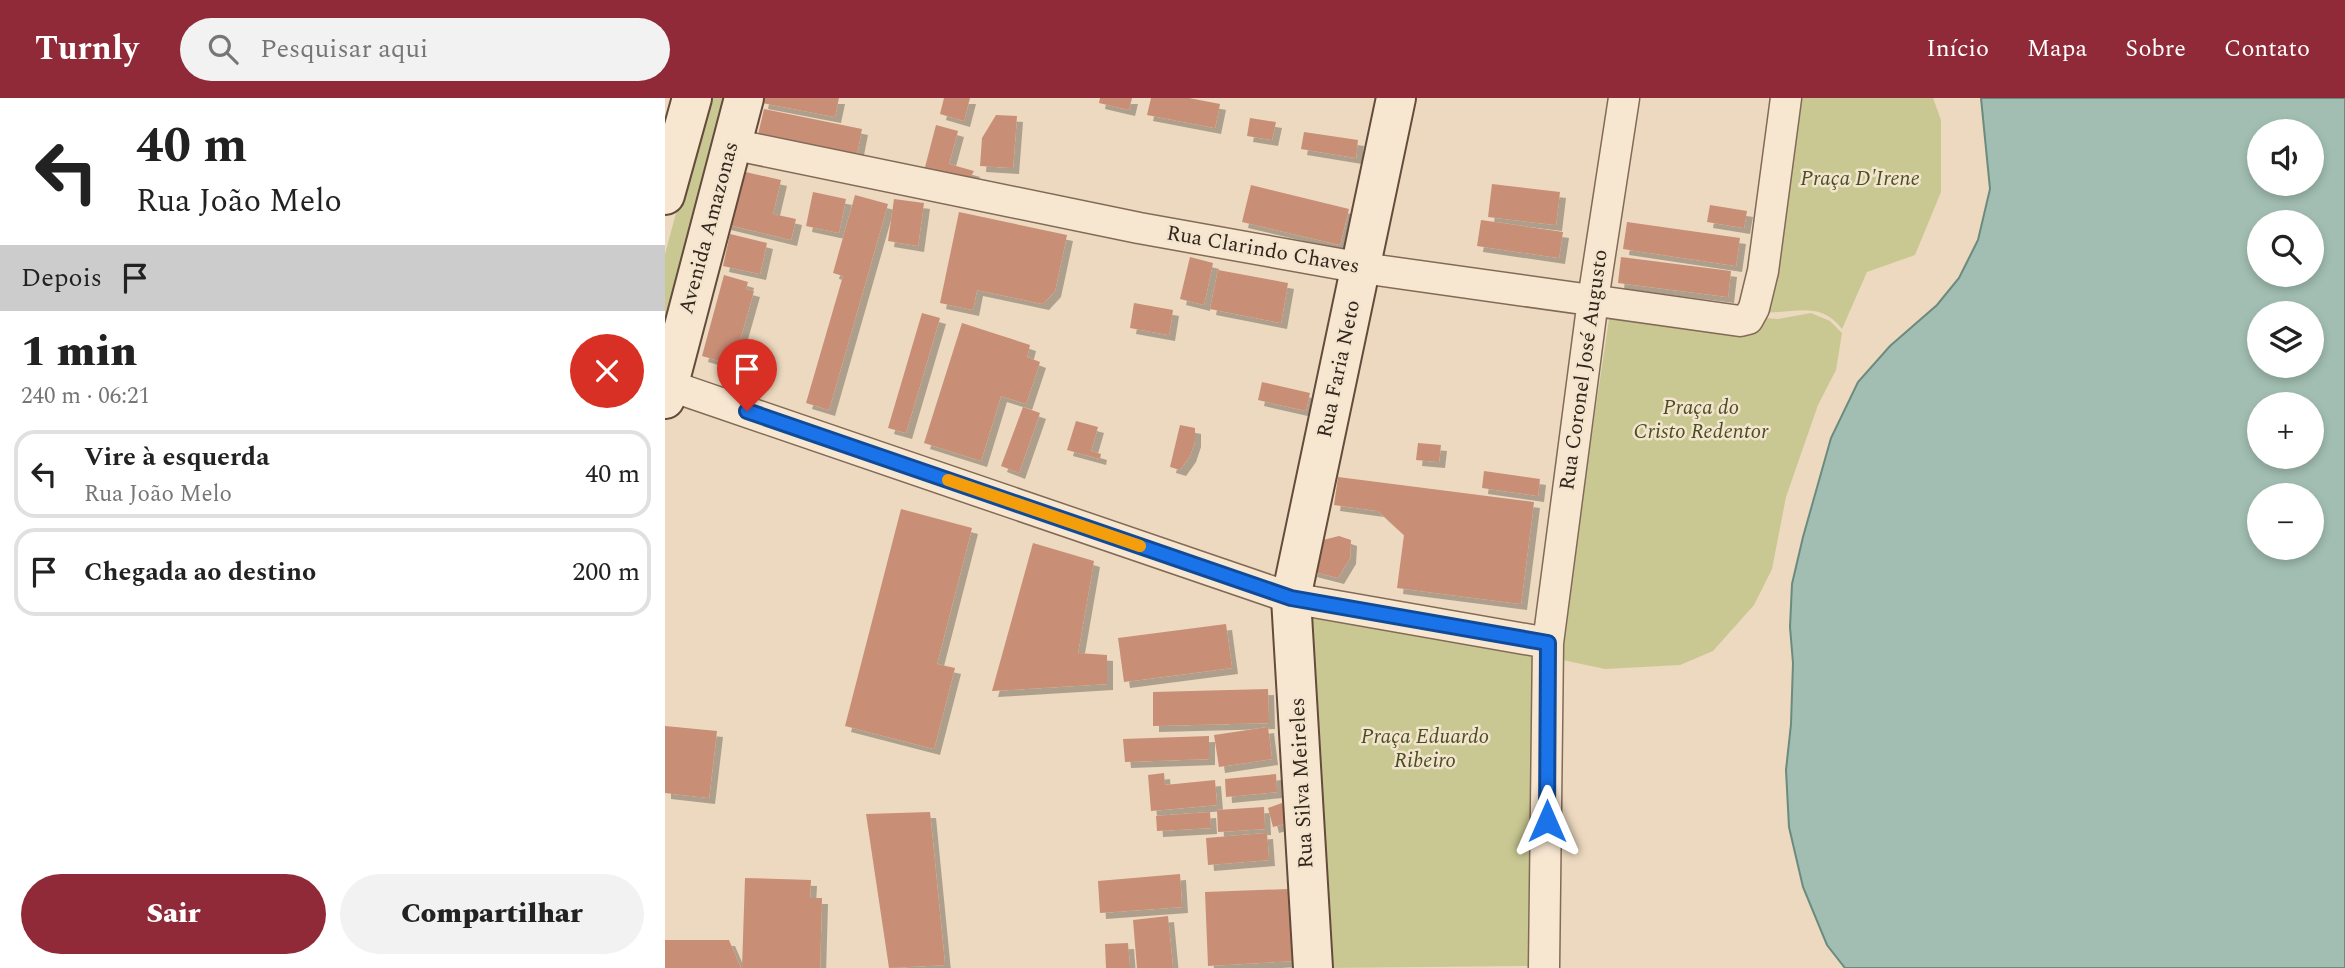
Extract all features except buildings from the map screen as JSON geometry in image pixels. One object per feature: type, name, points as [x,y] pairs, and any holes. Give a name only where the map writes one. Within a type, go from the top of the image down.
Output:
[{"type":"street","points":[[665,195],[671,146],[692,98]]},
{"type":"street","name":"Avenida Amazonas","points":[[666,389],[744,98]]},
{"type":"street","name":"Rua Faria Neto","points":[[1291,598],[1396,98]]},
{"type":"street","name":"Rua Coronel José Augusto","points":[[1544,968],[1548,643],[1593,300],[1624,98]]},
{"type":"street","name":"Rua Clarindo Chaves","points":[[731,144],[1139,228],[1362,268],[1744,320],[1748,319],[1754,308],[1763,271],[1786,98]]},
{"type":"street","points":[[666,389],[1291,598],[1548,643]]},
{"type":"street","name":"Rua Silva Meireles","points":[[1291,598],[1314,968]]},
{"type":"green space","points":[[707,98],[734,98],[665,344],[665,254]]},
{"type":"green space","name":"Praça D'Irene","points":[[1789,98],[1933,98],[1941,120],[1941,192],[1915,255],[1867,272],[1842,329],[1824,314],[1814,311],[1760,312]]},
{"type":"green space","name":"Praça do Cristo Redentor","points":[[1611,306],[1778,319],[1811,313],[1830,321],[1842,333],[1836,370],[1818,405],[1786,497],[1772,569],[1754,605],[1713,651],[1680,665],[1605,669],[1558,659]]},
{"type":"green space","name":"Praça Eduardo Ribeiro","points":[[1307,613],[1538,653],[1534,966],[1325,968]]},
{"type":"shaded area","points":[[1981,98],[2345,98],[2345,968],[1845,968],[1827,945],[1803,887],[1789,827],[1786,770],[1793,663],[1790,627],[1792,584],[1831,438],[1858,382],[1890,346],[1937,305],[1959,278],[1978,240],[1990,189]]},
{"type":"slow traffic","points":[[948,480],[1140,546]]},
{"type":"route","points":[[747,411],[1291,598],[1548,643],[1547,821]]}]
